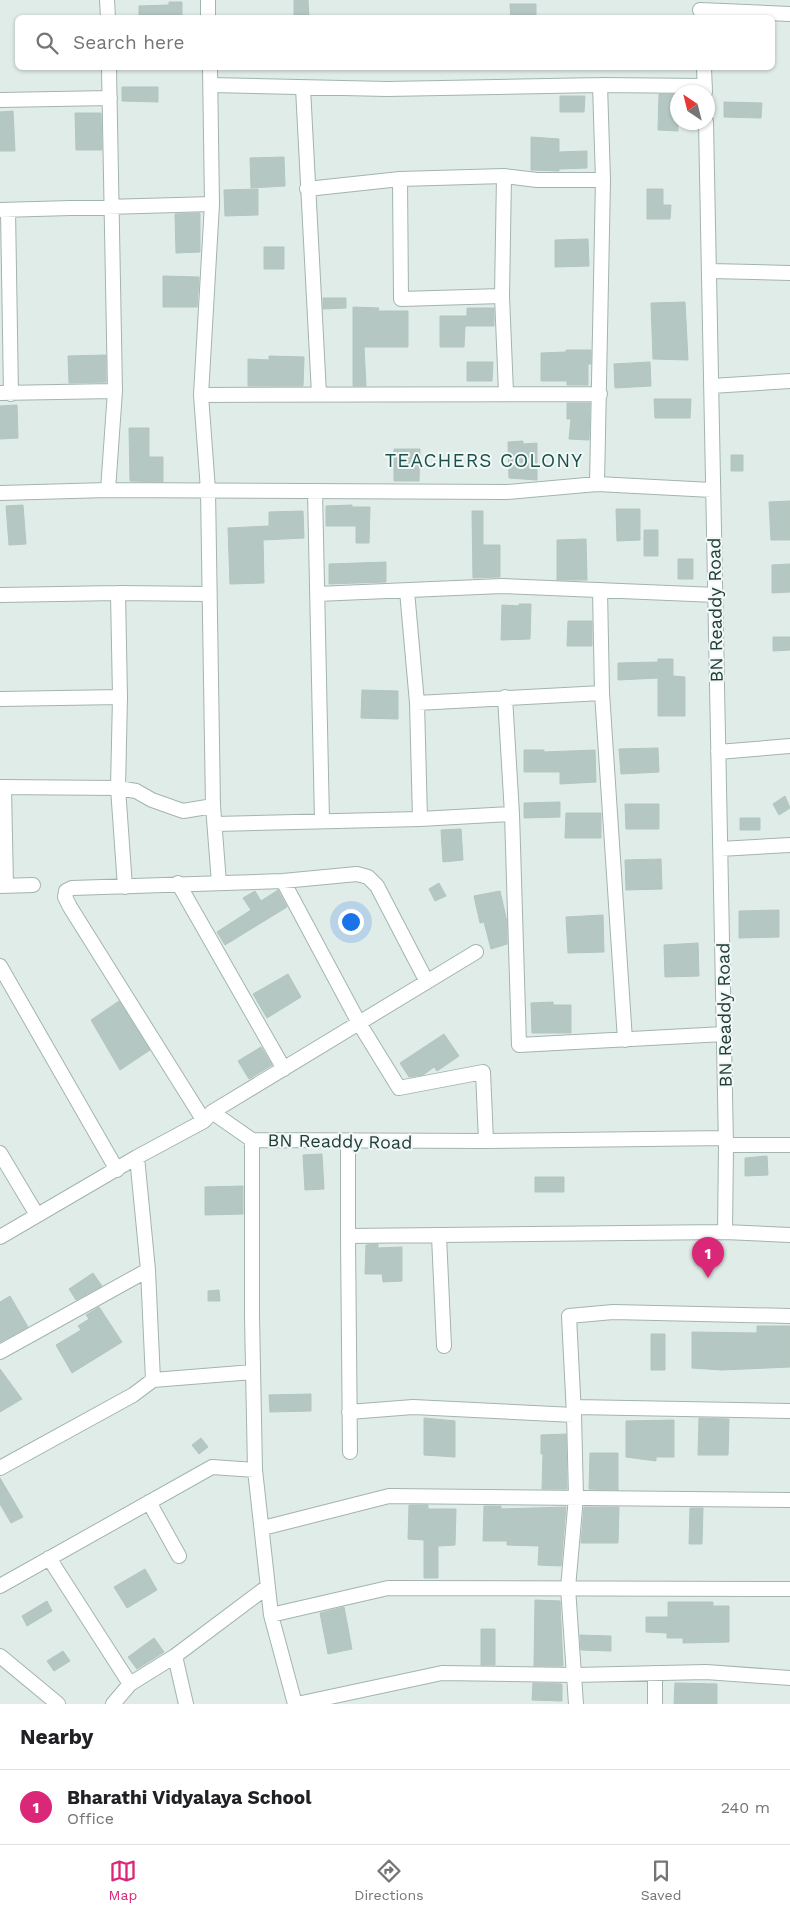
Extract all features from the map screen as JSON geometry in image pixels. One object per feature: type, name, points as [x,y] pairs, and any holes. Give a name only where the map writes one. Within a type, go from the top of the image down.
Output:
[{"type":"street","points":[[107,0],[108,15]]},
{"type":"street","points":[[208,0],[208,15]]},
{"type":"street","points":[[700,9],[790,14]]},
{"type":"street","points":[[108,490],[115,391],[109,70]]},
{"type":"street","points":[[210,70],[212,204],[201,396],[208,490],[213,806],[219,883]]},
{"type":"street","points":[[704,70],[705,85]]},
{"type":"street","points":[[211,85],[388,89],[600,85],[670,88]]},
{"type":"street","points":[[598,484],[603,180],[600,85]]},
{"type":"street","points":[[303,88],[319,394]]},
{"type":"street","points":[[0,100],[110,98]]},
{"type":"street","name":"BN Readdy Road","points":[[208,1117],[252,1140],[348,1142],[726,1142],[716,595],[710,386],[711,271],[706,130]]},
{"type":"street","points":[[307,189],[400,178],[504,176],[537,180],[603,180]]},
{"type":"street","points":[[504,176],[502,296],[506,393]]},
{"type":"street","points":[[400,178],[401,299],[502,296]]},
{"type":"street","points":[[115,391],[6,393],[4,210],[212,204]]},
{"type":"street","points":[[711,271],[790,273]]},
{"type":"street","points":[[710,386],[790,381]]},
{"type":"street","points":[[201,396],[600,394]]},
{"type":"street","points":[[0,493],[108,490],[507,492],[598,484],[712,490]]},
{"type":"street","points":[[315,491],[322,821]]},
{"type":"street","points":[[317,594],[502,586],[716,595]]},
{"type":"street","points":[[600,590],[602,693],[625,1040]]},
{"type":"street","points":[[407,591],[417,702],[420,820]]},
{"type":"street","points":[[118,593],[120,697],[118,788],[125,887]]},
{"type":"street","points":[[0,595],[209,594]]},
{"type":"street","points":[[417,702],[602,693]]},
{"type":"street","points":[[0,699],[120,697]]},
{"type":"street","points":[[505,697],[518,940],[519,1045],[724,1034]]},
{"type":"street","points":[[718,752],[790,746]]},
{"type":"street","points":[[33,885],[3,886],[2,788],[118,788],[136,791],[152,800],[183,811],[213,806]]},
{"type":"street","points":[[215,824],[420,820],[512,814]]},
{"type":"street","points":[[720,849],[790,845]]},
{"type":"street","points":[[208,1117],[65,897],[66,891],[72,888],[178,883],[283,881],[357,874],[368,877],[377,886],[427,982]]},
{"type":"street","points":[[283,881],[359,1023],[399,1088],[483,1072],[486,1142]]},
{"type":"street","points":[[178,883],[284,1069]]},
{"type":"street","points":[[0,1237],[208,1117],[476,952]]},
{"type":"street","points":[[0,966],[117,1170]]},
{"type":"street","points":[[252,1140],[253,1372],[256,1470],[271,1615],[296,1704],[442,1673],[575,1675],[706,1672],[790,1678]]},
{"type":"street","points":[[348,1142],[350,1452]]},
{"type":"street","points":[[725,1232],[726,1142],[790,1144]]},
{"type":"street","points":[[0,1153],[37,1215]]},
{"type":"street","points":[[137,1157],[148,1270],[153,1380]]},
{"type":"street","points":[[348,1236],[725,1232],[790,1235]]},
{"type":"street","points":[[439,1236],[444,1346]]},
{"type":"street","points":[[0,1352],[148,1270]]},
{"type":"street","points":[[576,1704],[568,1588],[576,1497],[569,1316],[613,1312],[790,1316]]},
{"type":"street","points":[[0,1468],[133,1395],[153,1380],[253,1372]]},
{"type":"street","points":[[349,1412],[413,1407],[574,1411],[790,1411]]},
{"type":"street","points":[[0,1586],[212,1467],[256,1470]]},
{"type":"street","points":[[263,1528],[389,1496],[790,1500]]},
{"type":"street","points":[[149,1502],[179,1556]]},
{"type":"street","points":[[49,1558],[130,1684]]},
{"type":"street","points":[[113,1704],[130,1684],[175,1656],[268,1587]]},
{"type":"street","points":[[271,1615],[388,1588],[790,1589]]},
{"type":"street","points":[[0,1656],[58,1704]]},
{"type":"street","points":[[175,1656],[186,1704]]},
{"type":"street","points":[[655,1673],[655,1704]]},
{"type":"building","points":[[294,0],[308,0],[309,15],[294,15]]},
{"type":"building","points":[[169,2],[182,2],[182,15],[139,15],[139,6],[169,5]]},
{"type":"building","points":[[510,4],[536,4],[536,15],[511,15]]},
{"type":"building","points":[[122,87],[158,87],[158,102],[122,101]]},
{"type":"building","points":[[659,94],[670,94],[670,130],[678,131],[658,130]]},
{"type":"building","points":[[560,96],[585,96],[584,112],[560,112]]},
{"type":"building","points":[[724,102],[762,103],[761,118],[724,117]]},
{"type":"building","points":[[13,111],[15,151],[0,151],[0,112]]},
{"type":"building","points":[[75,113],[101,113],[102,150],[76,150]]},
{"type":"building","points":[[531,137],[559,139],[559,152],[587,151],[587,168],[559,169],[559,171],[531,170]]},
{"type":"building","points":[[284,157],[285,186],[251,188],[250,158]]},
{"type":"building","points":[[258,189],[258,215],[225,216],[224,190]]},
{"type":"building","points":[[647,189],[663,189],[663,205],[671,205],[670,219],[647,219]]},
{"type":"building","points":[[200,213],[200,252],[176,253],[175,214]]},
{"type":"building","points":[[588,239],[589,266],[555,267],[555,240]]},
{"type":"building","points":[[264,247],[284,247],[284,269],[264,269]]},
{"type":"building","points":[[163,276],[199,277],[197,307],[163,307]]},
{"type":"building","points":[[323,298],[346,298],[346,308],[323,309]]},
{"type":"building","points":[[685,302],[688,360],[653,359],[651,303]]},
{"type":"building","points":[[353,307],[379,308],[378,311],[408,311],[408,347],[364,347],[366,386],[353,386]]},
{"type":"building","points":[[467,308],[494,308],[494,326],[465,326],[464,347],[440,347],[440,316],[467,316]]},
{"type":"building","points":[[566,350],[591,350],[591,364],[588,364],[588,385],[567,385],[567,381],[541,381],[541,353],[566,352]]},
{"type":"building","points":[[106,355],[106,382],[69,383],[68,356]]},
{"type":"building","points":[[269,356],[304,357],[303,386],[248,386],[248,359],[269,360]]},
{"type":"building","points":[[467,362],[493,362],[492,381],[467,381]]},
{"type":"building","points":[[650,362],[651,386],[615,388],[614,364]]},
{"type":"building","points":[[654,399],[691,399],[690,418],[655,418]]},
{"type":"building","points":[[567,403],[590,403],[589,440],[569,439],[571,419],[567,419]]},
{"type":"building","points":[[17,405],[18,438],[0,439],[0,406]]},
{"type":"building","points":[[129,428],[149,428],[149,457],[163,457],[163,482],[130,481]]},
{"type":"building","points":[[523,441],[523,444],[537,443],[537,480],[509,478],[508,442]]},
{"type":"building","points":[[394,449],[420,449],[419,481],[394,481]]},
{"type":"building","points":[[731,455],[743,455],[743,471],[731,471]]},
{"type":"building","points":[[790,501],[790,540],[771,540],[769,502]]},
{"type":"building","points":[[23,505],[26,544],[9,545],[6,506]]},
{"type":"building","points":[[352,505],[352,507],[370,507],[369,543],[356,543],[356,526],[326,526],[326,506]]},
{"type":"building","points":[[616,509],[640,509],[640,540],[617,541]]},
{"type":"building","points":[[303,511],[304,538],[263,540],[264,583],[230,584],[228,528],[269,526],[269,512]]},
{"type":"building","points":[[472,511],[483,511],[483,545],[500,545],[500,577],[473,578]]},
{"type":"building","points":[[644,530],[658,530],[658,556],[644,556]]},
{"type":"building","points":[[586,539],[587,580],[557,580],[557,540]]},
{"type":"building","points":[[678,559],[693,559],[693,579],[678,579]]},
{"type":"building","points":[[386,562],[386,582],[329,584],[329,564]]},
{"type":"building","points":[[790,564],[790,592],[772,593],[772,565]]},
{"type":"building","points":[[519,604],[531,604],[530,639],[501,640],[502,605],[519,606]]},
{"type":"building","points":[[568,621],[592,621],[592,646],[567,646]]},
{"type":"building","points":[[773,637],[790,637],[790,650],[773,651]]},
{"type":"building","points":[[658,659],[673,659],[673,676],[685,677],[685,716],[658,716],[658,678],[618,680],[618,663],[658,662]]},
{"type":"building","points":[[362,690],[398,691],[398,719],[361,718]]},
{"type":"building","points":[[658,748],[659,772],[621,774],[619,749]]},
{"type":"building","points":[[524,750],[544,750],[544,752],[595,750],[596,782],[560,784],[560,772],[524,772]]},
{"type":"building","points":[[785,796],[790,808],[779,815],[773,804]]},
{"type":"building","points":[[560,802],[560,817],[524,818],[524,803]]},
{"type":"building","points":[[625,804],[659,804],[659,829],[626,829]]},
{"type":"building","points":[[566,813],[601,813],[601,838],[565,838]]},
{"type":"building","points":[[740,818],[760,818],[760,830],[740,830]]},
{"type":"building","points":[[461,829],[463,860],[443,862],[441,830]]},
{"type":"building","points":[[661,859],[662,889],[626,890],[625,860]]},
{"type":"building","points":[[439,883],[446,896],[435,901],[429,889]]},
{"type":"building","points":[[278,890],[287,907],[225,945],[217,932],[251,910],[243,898],[255,891],[261,901]]},
{"type":"building","points":[[500,891],[507,922],[507,944],[491,949],[484,922],[480,923],[474,896]]},
{"type":"building","points":[[779,910],[779,937],[739,938],[739,911]]},
{"type":"building","points":[[603,915],[604,952],[568,953],[566,917]]},
{"type":"building","points":[[698,943],[699,976],[665,977],[664,945]]},
{"type":"building","points":[[288,974],[301,997],[267,1018],[253,994]]},
{"type":"building","points":[[119,1001],[150,1050],[120,1070],[91,1020]]},
{"type":"building","points":[[553,1002],[553,1005],[571,1005],[571,1033],[532,1033],[531,1003]]},
{"type":"building","points":[[444,1034],[459,1056],[437,1071],[434,1067],[423,1075],[409,1077],[400,1063]]},
{"type":"building","points":[[261,1047],[272,1065],[249,1079],[238,1061]]},
{"type":"building","points":[[322,1154],[324,1189],[305,1190],[303,1155]]},
{"type":"building","points":[[767,1156],[768,1175],[745,1176],[745,1158]]},
{"type":"building","points":[[535,1177],[564,1177],[564,1192],[535,1192]]},
{"type":"building","points":[[243,1186],[243,1214],[205,1215],[205,1187]]},
{"type":"building","points":[[378,1244],[378,1248],[402,1247],[402,1281],[383,1282],[382,1274],[365,1274],[366,1245]]},
{"type":"building","points":[[93,1273],[102,1286],[76,1300],[69,1289]]},
{"type":"building","points":[[219,1290],[220,1301],[208,1301],[208,1291]]},
{"type":"building","points":[[10,1296],[28,1327],[0,1342],[0,1302]]},
{"type":"building","points":[[99,1307],[122,1342],[72,1373],[56,1345],[81,1330],[78,1326],[89,1319],[86,1315]]},
{"type":"building","points":[[757,1326],[790,1326],[790,1367],[722,1370],[692,1368],[692,1332],[757,1333]]},
{"type":"building","points":[[651,1334],[665,1334],[665,1370],[651,1370]]},
{"type":"building","points":[[0,1369],[22,1399],[0,1412]]},
{"type":"building","points":[[311,1394],[311,1411],[270,1412],[269,1395]]},
{"type":"building","points":[[424,1418],[455,1421],[455,1457],[424,1455]]},
{"type":"building","points":[[699,1418],[729,1419],[728,1455],[698,1455]]},
{"type":"building","points":[[674,1420],[674,1457],[656,1457],[656,1461],[626,1457],[626,1421]]},
{"type":"building","points":[[566,1434],[567,1489],[542,1489],[543,1454],[541,1454],[541,1435]]},
{"type":"building","points":[[201,1438],[208,1447],[199,1454],[192,1445]]},
{"type":"building","points":[[590,1453],[618,1453],[618,1490],[589,1489]]},
{"type":"building","points":[[0,1478],[23,1517],[11,1523],[0,1504]]},
{"type":"building","points":[[409,1505],[428,1505],[428,1509],[456,1509],[455,1545],[438,1546],[438,1578],[424,1578],[424,1540],[408,1539]]},
{"type":"building","points":[[484,1506],[501,1506],[501,1509],[566,1507],[561,1566],[538,1565],[539,1546],[507,1545],[507,1541],[483,1541]]},
{"type":"building","points":[[584,1507],[619,1507],[618,1543],[581,1543]]},
{"type":"building","points":[[690,1508],[703,1508],[702,1544],[689,1544]]},
{"type":"building","points":[[145,1569],[157,1590],[127,1608],[114,1587]]},
{"type":"building","points":[[535,1600],[560,1601],[563,1666],[534,1666]]},
{"type":"building","points":[[47,1601],[52,1611],[27,1626],[22,1616]]},
{"type":"building","points":[[668,1602],[713,1602],[713,1606],[729,1606],[729,1642],[683,1643],[683,1638],[667,1638],[667,1633],[646,1632],[646,1617],[668,1617]]},
{"type":"building","points":[[344,1607],[352,1649],[328,1654],[320,1613]]},
{"type":"building","points":[[481,1629],[495,1629],[495,1665],[481,1665]]},
{"type":"building","points":[[580,1635],[611,1636],[611,1651],[581,1650]]},
{"type":"building","points":[[154,1638],[164,1652],[137,1669],[128,1657]]},
{"type":"building","points":[[63,1651],[70,1661],[54,1671],[47,1661]]},
{"type":"building","points":[[533,1683],[562,1684],[562,1701],[532,1700]]},
{"type":"building","points":[[675,1683],[717,1684],[717,1704],[674,1704]]},
{"type":"place","name":"Bharathi Vidyalaya School","points":[[708,1278]]},
{"type":"district","name":"TEACHERS COLONY","points":[[484,460]]}]
